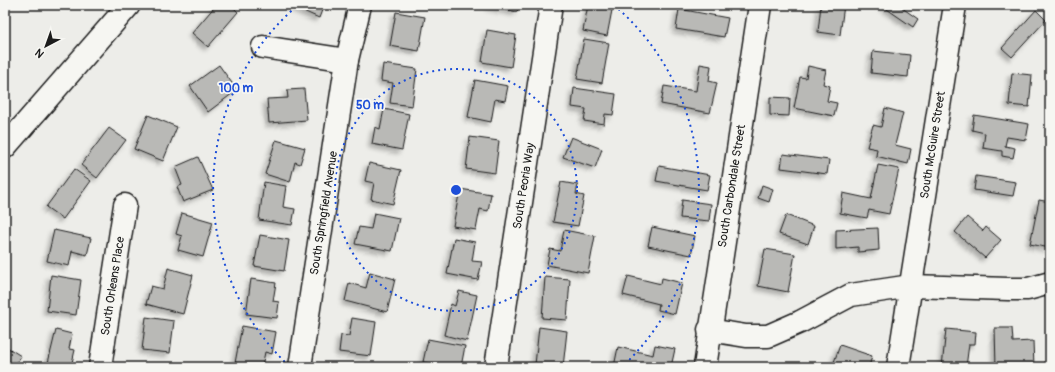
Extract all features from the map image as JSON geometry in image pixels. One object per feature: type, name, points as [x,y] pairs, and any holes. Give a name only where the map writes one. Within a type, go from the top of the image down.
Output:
[{"type":"street","points":[[5,147],[129,5]]},
{"type":"street","name":"South Springfield Avenue","points":[[300,367],[348,60],[360,5]]},
{"type":"street","name":"South Peoria Way","points":[[496,367],[551,5]]},
{"type":"street","name":"South Carbondale Street","points":[[705,367],[709,330],[760,5]]},
{"type":"street","name":"South McGuire Street","points":[[898,367],[955,5]]},
{"type":"street","points":[[263,47],[348,60]]},
{"type":"street","name":"South Orleans Place","points":[[100,367],[125,205]]},
{"type":"street","points":[[709,330],[746,336],[768,336],[800,322],[851,295],[911,286],[1028,289],[1050,283]]},
{"type":"building","points":[[216,5],[231,5],[238,12],[208,47],[192,33]]},
{"type":"building","points":[[290,5],[324,5],[319,18]]},
{"type":"building","points":[[488,5],[519,5],[517,12]]},
{"type":"building","points":[[588,5],[613,5],[607,36],[583,31]]},
{"type":"building","points":[[821,5],[844,5],[840,35],[818,32]]},
{"type":"building","points":[[881,5],[898,5],[918,19],[913,27]]},
{"type":"building","points":[[679,9],[728,18],[724,37],[676,29]]},
{"type":"building","points":[[1036,10],[1046,20],[1012,57],[1002,48]]},
{"type":"building","points":[[396,12],[425,17],[419,51],[390,46]]},
{"type":"building","points":[[487,30],[516,35],[511,67],[482,62]]},
{"type":"building","points":[[584,39],[609,43],[602,83],[577,79]]},
{"type":"building","points":[[873,51],[910,55],[908,77],[871,73]]},
{"type":"building","points":[[383,64],[417,69],[412,106],[390,103],[393,83],[381,81]]},
{"type":"building","points":[[700,64],[711,66],[709,81],[717,83],[710,113],[661,104],[664,86],[696,91]]},
{"type":"building","points":[[219,65],[237,90],[208,112],[190,86]]},
{"type":"building","points":[[808,66],[826,70],[823,84],[830,86],[827,101],[837,103],[834,116],[794,108],[800,77],[806,78]]},
{"type":"building","points":[[1012,73],[1032,75],[1029,107],[1009,105]]},
{"type":"building","points":[[475,80],[508,86],[505,101],[495,99],[491,122],[468,117]]},
{"type":"building","points":[[574,88],[616,94],[613,115],[605,114],[604,124],[584,121],[586,109],[572,107]]},
{"type":"building","points":[[304,89],[307,120],[269,123],[267,99],[288,98],[287,90]]},
{"type":"building","points":[[770,97],[790,98],[789,116],[770,115]]},
{"type":"building","points":[[885,108],[903,113],[895,145],[911,149],[908,164],[876,156],[877,149],[867,147],[873,125],[881,127]]},
{"type":"building","points":[[384,109],[409,114],[402,150],[372,144],[375,127],[380,129]]},
{"type":"building","points":[[148,115],[177,127],[163,161],[134,149]]},
{"type":"building","points":[[974,115],[1029,124],[1026,140],[1007,137],[1005,146],[1015,148],[1013,158],[1002,156],[1002,151],[983,148],[985,133],[972,130]]},
{"type":"building","points":[[109,128],[126,140],[97,178],[81,165]]},
{"type":"building","points":[[470,137],[499,141],[495,173],[466,169]]},
{"type":"building","points":[[571,137],[602,149],[595,168],[563,157]]},
{"type":"building","points":[[276,140],[305,148],[300,164],[295,162],[290,182],[265,174]]},
{"type":"building","points":[[783,154],[829,160],[827,174],[781,168]]},
{"type":"building","points":[[198,157],[213,190],[183,202],[177,187],[182,185],[175,167]]},
{"type":"building","points":[[369,163],[401,170],[393,204],[371,199],[374,183],[365,181]]},
{"type":"building","points":[[878,165],[899,169],[889,214],[869,210],[867,218],[840,213],[843,193],[871,199]]},
{"type":"building","points":[[659,166],[710,175],[707,190],[656,181]]},
{"type":"building","points":[[74,169],[91,181],[63,219],[46,207]]},
{"type":"building","points":[[976,176],[1016,182],[1013,196],[974,190]]},
{"type":"building","points":[[264,182],[286,186],[283,207],[295,209],[292,225],[259,220]]},
{"type":"building","points":[[561,182],[578,185],[576,194],[584,196],[578,226],[553,222]]},
{"type":"building","points":[[762,185],[773,189],[769,202],[758,198]]},
{"type":"building","points":[[460,189],[491,194],[488,211],[480,209],[476,230],[453,226]]},
{"type":"building","points":[[682,200],[711,204],[709,221],[680,218]]},
{"type":"building","points":[[1039,200],[1050,202],[1050,248],[1030,244]]},
{"type":"building","points":[[182,213],[213,222],[203,257],[178,250],[182,236],[176,234]]},
{"type":"building","points":[[374,213],[399,218],[392,251],[355,244],[359,227],[371,229]]},
{"type":"building","points":[[786,215],[814,226],[808,244],[779,234]]},
{"type":"building","points":[[967,217],[983,231],[986,227],[1001,240],[985,258],[955,232]]},
{"type":"building","points":[[652,227],[695,236],[691,255],[648,246]]},
{"type":"building","points":[[878,228],[879,250],[858,252],[858,247],[836,249],[836,230]]},
{"type":"building","points":[[54,230],[91,238],[87,255],[72,251],[69,266],[47,261]]},
{"type":"building","points":[[564,230],[595,236],[588,273],[547,265],[550,249],[560,251]]},
{"type":"building","points":[[260,235],[289,240],[284,271],[254,266]]},
{"type":"building","points":[[454,238],[475,242],[472,261],[482,262],[478,280],[447,274]]},
{"type":"building","points":[[765,249],[795,254],[788,292],[758,286]]},
{"type":"building","points":[[168,268],[193,275],[183,314],[146,304],[151,286],[163,289]]},
{"type":"building","points":[[370,272],[395,279],[387,312],[345,301],[349,283],[366,288]]},
{"type":"building","points":[[51,275],[81,280],[76,315],[47,311]]},
{"type":"building","points":[[628,276],[661,284],[662,278],[682,283],[675,314],[658,310],[659,304],[623,295]]},
{"type":"building","points":[[545,277],[570,279],[567,320],[542,318]]},
{"type":"building","points":[[251,279],[276,283],[273,301],[279,302],[277,318],[246,314]]},
{"type":"building","points":[[459,291],[477,295],[467,341],[444,335],[451,304],[455,306]]},
{"type":"building","points":[[146,317],[174,321],[170,353],[142,350]]},
{"type":"building","points":[[352,318],[376,322],[371,356],[339,352],[341,335],[349,336]]},
{"type":"building","points":[[242,326],[276,332],[272,354],[265,352],[262,367],[235,363]]},
{"type":"building","points":[[539,327],[567,331],[563,367],[535,365]]},
{"type":"building","points":[[995,328],[1012,328],[1013,342],[1033,341],[1034,367],[996,367]]},
{"type":"building","points":[[946,329],[976,332],[975,344],[969,344],[966,367],[942,367]]},
{"type":"building","points":[[56,330],[72,334],[69,349],[75,350],[71,367],[47,367]]},
{"type":"building","points":[[428,339],[465,346],[461,367],[433,367],[433,364],[423,362]]},
{"type":"building","points":[[655,345],[675,349],[671,367],[614,367],[618,347],[653,355]]},
{"type":"building","points":[[840,345],[872,356],[869,367],[838,367],[833,365]]},
{"type":"building","points":[[5,346],[21,356],[14,367],[5,367]]}]
